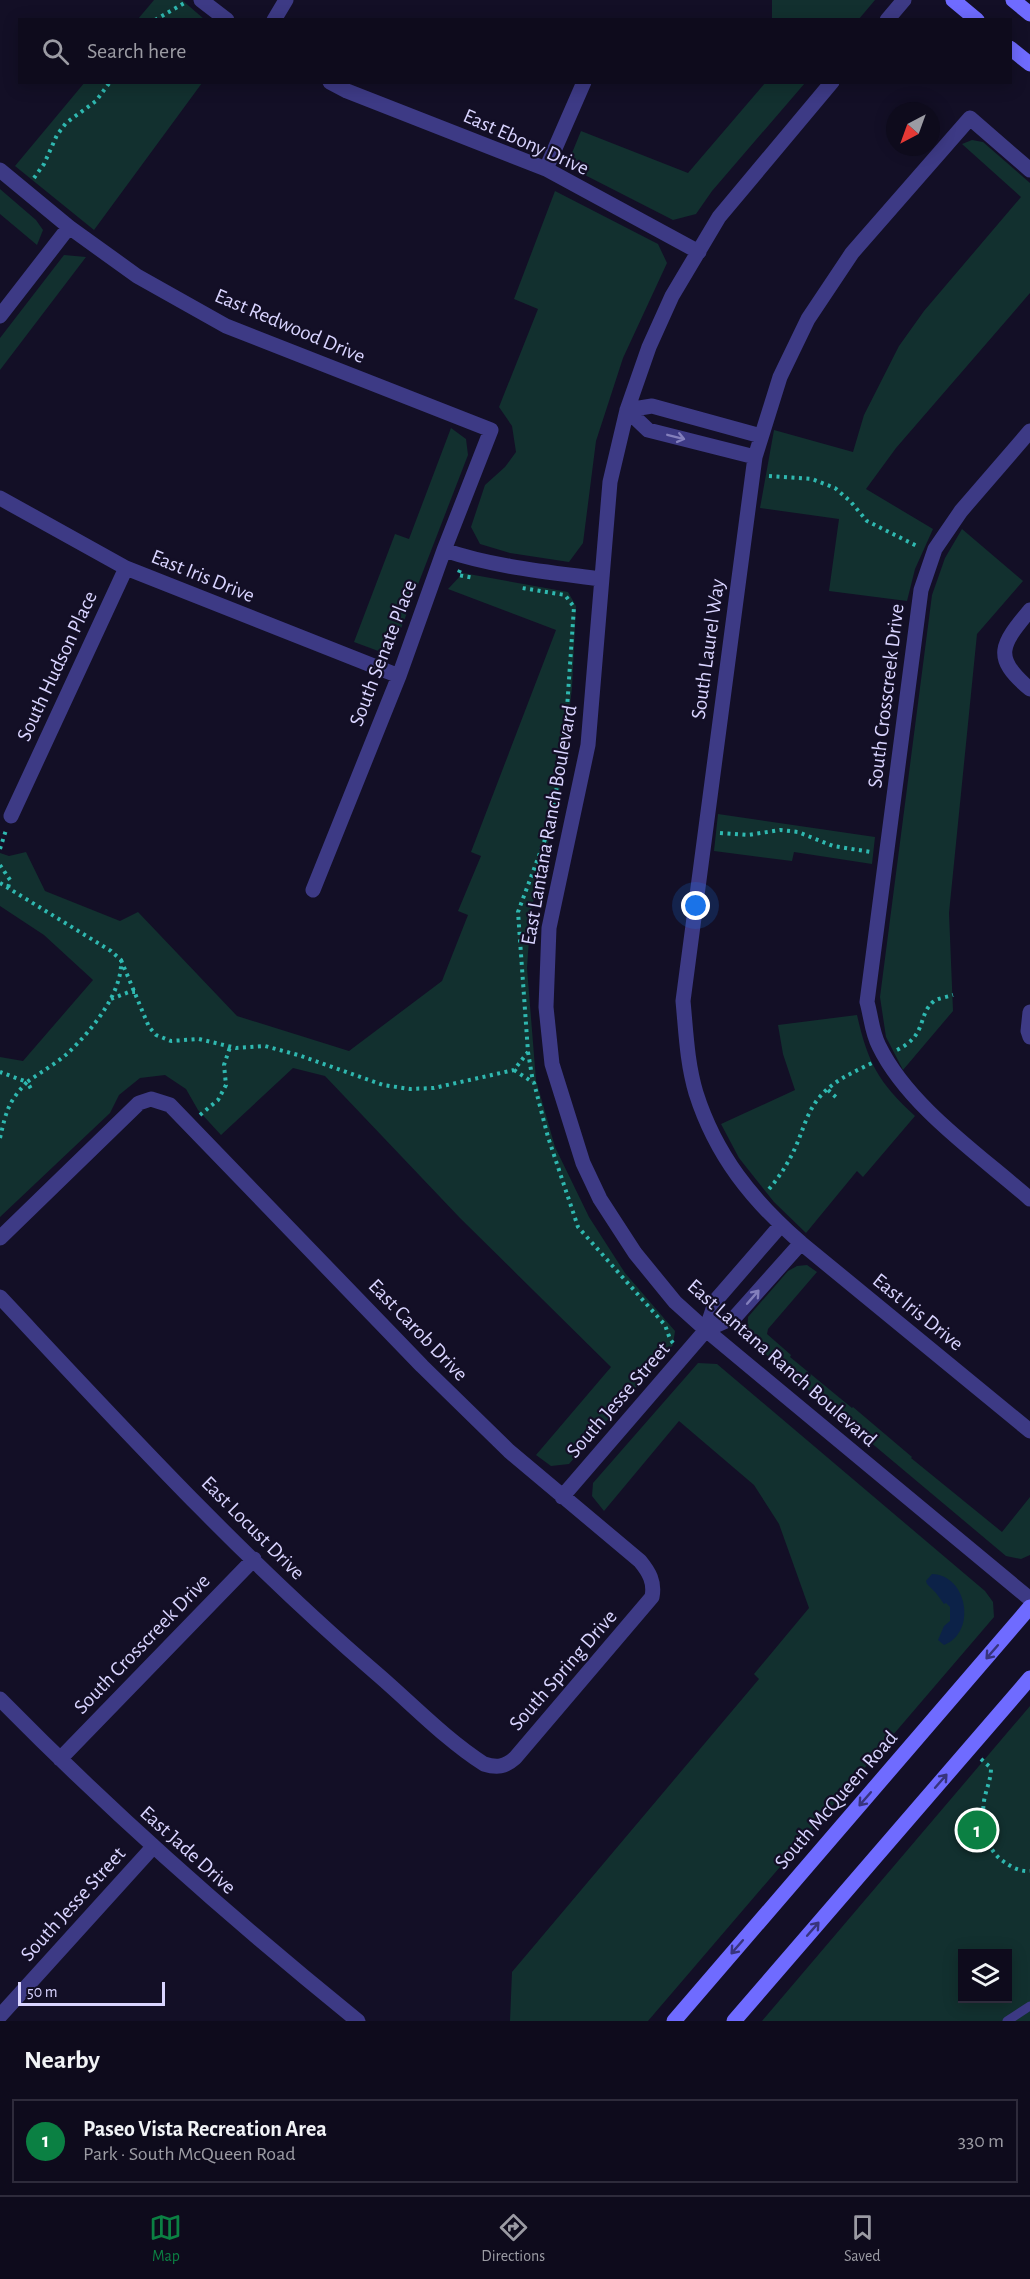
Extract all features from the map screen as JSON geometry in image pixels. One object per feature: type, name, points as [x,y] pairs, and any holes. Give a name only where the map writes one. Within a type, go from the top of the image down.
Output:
[{"type":"main road","points":[[953,0],[975,18]]},
{"type":"main road","points":[[1014,0],[1030,14]]},
{"type":"main road","points":[[1012,49],[1030,64]]},
{"type":"main road","name":"South McQueen Road","points":[[674,2021],[1030,1607]]},
{"type":"main road","points":[[734,2021],[1030,1678]]},
{"type":"street","points":[[201,0],[224,18]]},
{"type":"street","points":[[275,18],[286,0]]},
{"type":"street","points":[[889,18],[904,0]]},
{"type":"street","name":"East Ebony Drive","points":[[334,84],[546,169],[699,252]]},
{"type":"street","points":[[546,169],[583,84]]},
{"type":"street","name":"East Lantana Ranch Boulevard","points":[[830,84],[719,217],[672,296],[649,347],[627,410],[610,482],[588,745],[549,928],[546,1006],[552,1064],[583,1163],[600,1199],[646,1268],[675,1302],[1030,1599]]},
{"type":"street","name":"South Laurel Way","points":[[781,1225],[744,1186],[715,1142],[696,1092],[687,1051],[683,1001],[755,457],[780,376],[808,319],[852,253],[970,118],[1030,170]]},
{"type":"street","name":"East Redwood Drive","points":[[0,170],[69,227],[137,276],[226,326],[491,430]]},
{"type":"street","points":[[0,316],[69,227]]},
{"type":"street","points":[[627,410],[652,406],[761,436]]},
{"type":"street","points":[[627,410],[648,430],[755,457]]},
{"type":"street","name":"South Senate Place","points":[[313,890],[399,676],[444,550],[491,430]]},
{"type":"street","name":"South Crosscreek Drive","points":[[884,1056],[877,1044],[867,1002],[921,590],[934,554],[961,512],[1030,431]]},
{"type":"street","name":"East Iris Drive","points":[[0,498],[126,568],[399,676]]},
{"type":"street","points":[[444,550],[465,557],[518,567],[601,579]]},
{"type":"street","name":"South Hudson Place","points":[[11,816],[126,568]]},
{"type":"street","points":[[1030,610],[1007,638],[1004,651],[1008,666],[1030,689]]},
{"type":"street","points":[[1030,1012],[1028,1031],[1030,1037]]},
{"type":"street","points":[[884,1056],[898,1079],[924,1108],[1030,1199]]},
{"type":"street","name":"East Carob Drive","points":[[0,1238],[139,1103],[151,1099],[171,1105],[422,1366],[509,1451],[640,1561],[650,1573],[654,1590]]},
{"type":"street","name":"East Iris Drive","points":[[781,1225],[1030,1431]]},
{"type":"street","name":"South Jesse Street","points":[[562,1497],[706,1330],[716,1300],[781,1225]]},
{"type":"street","name":"South Jesse Street","points":[[706,1330],[735,1317],[801,1243]]},
{"type":"street","name":"East Locust Drive","points":[[0,1297],[189,1495],[339,1642],[475,1758],[495,1768]]},
{"type":"street","name":"South Crosscreek Drive","points":[[60,1759],[254,1559]]},
{"type":"street","name":"South Spring Drive","points":[[495,1768],[515,1758],[649,1603],[654,1590]]},
{"type":"street","name":"East Jade Drive","points":[[0,1699],[60,1759],[237,1923],[358,2021]]},
{"type":"street","name":"South Jesse Street","points":[[0,2016],[153,1846]]},
{"type":"lane","points":[[1006,2021],[1030,2006]]},
{"type":"path","points":[[158,18],[189,0]]},
{"type":"path","points":[[24,189],[44,164],[57,135],[66,123],[96,101],[109,84]]},
{"type":"path","points":[[753,473],[784,478],[812,479],[835,488],[867,521],[934,554]]},
{"type":"path","points":[[465,557],[458,575],[483,579]]},
{"type":"path","points":[[517,587],[565,595],[574,607],[567,714],[555,799],[547,834],[518,912],[528,1052],[534,1083]]},
{"type":"path","points":[[705,832],[748,835],[780,830],[798,832],[833,846],[886,855]]},
{"type":"path","points":[[0,865],[10,880],[8,888]]},
{"type":"path","points":[[0,884],[111,951],[121,960],[149,1027],[156,1035],[171,1041],[199,1040],[230,1047],[265,1046],[298,1054],[383,1085],[410,1089],[434,1088],[514,1070],[528,1052]]},
{"type":"path","points":[[0,1138],[7,1108],[27,1082],[68,1053],[111,999],[122,972],[121,960]]},
{"type":"path","points":[[111,999],[135,992]]},
{"type":"path","points":[[758,1201],[780,1177],[818,1099],[837,1081],[907,1045],[917,1035],[935,1000],[953,995]]},
{"type":"path","points":[[188,1125],[223,1092],[226,1085],[224,1065],[230,1047]]},
{"type":"path","points":[[0,1072],[27,1082],[33,1092]]},
{"type":"path","points":[[828,1090],[838,1099]]},
{"type":"path","points":[[969,1748],[991,1768],[991,1779],[984,1803],[987,1838],[992,1851],[1011,1867],[1030,1870]]},
{"type":"green space","points":[[154,0],[182,0],[203,18],[139,18]]},
{"type":"green space","points":[[772,0],[875,0],[860,18],[772,18]]},
{"type":"green space","points":[[83,84],[201,84],[94,230],[15,166]]},
{"type":"green space","points":[[764,84],[804,84],[712,191],[696,214],[673,220],[579,172],[572,153],[581,131],[688,173]]},
{"type":"green space","points":[[972,140],[983,142],[1030,183],[1030,293],[896,448],[866,489],[933,529],[915,569],[907,601],[829,591],[839,519],[760,508],[774,430],[853,452],[864,415],[899,346],[924,311],[1021,197],[962,144]]},
{"type":"green space","points":[[0,189],[36,220],[43,230],[37,245],[0,214]]},
{"type":"green space","points":[[555,191],[658,244],[667,263],[623,358],[596,441],[583,543],[569,562],[510,553],[480,544],[471,527],[485,485],[505,467],[516,452],[512,426],[499,407],[538,309],[514,299]]},
{"type":"green space","points":[[64,255],[86,257],[0,370],[0,338]]},
{"type":"green space","points":[[451,428],[466,439],[468,455],[395,644],[381,652],[354,642],[395,534],[409,539]]},
{"type":"green space","points":[[962,529],[1023,581],[977,634],[949,913],[953,1011],[903,1070],[886,1037],[880,997],[932,595],[945,558]]},
{"type":"green space","points":[[463,573],[568,592],[576,606],[572,688],[558,804],[531,910],[527,968],[536,1080],[555,1147],[589,1217],[625,1273],[675,1331],[673,1345],[569,1464],[551,1466],[536,1455],[611,1367],[460,1218],[325,1076],[293,1068],[221,1135],[198,1110],[186,1089],[165,1075],[140,1078],[119,1095],[110,1113],[0,1217],[0,1057],[23,1061],[93,980],[44,935],[0,906],[0,853],[9,856],[26,852],[45,891],[120,921],[138,912],[237,1016],[349,1051],[442,981],[468,915],[458,911],[481,856],[471,852],[556,630],[448,589]]},
{"type":"green space","points":[[718,814],[875,837],[872,864],[794,852],[792,861],[714,851]]},
{"type":"green space","points":[[857,1015],[870,1059],[876,1071],[892,1093],[915,1116],[863,1177],[857,1171],[806,1233],[774,1202],[739,1158],[721,1124],[795,1090],[783,1054],[778,1025]]},
{"type":"green space","points":[[807,1265],[817,1272],[768,1329],[767,1334],[791,1355],[790,1357],[1002,1532],[1030,1497],[1030,1555],[1021,1559],[1006,1556],[751,1342],[747,1334],[748,1317],[788,1271],[797,1266]]},
{"type":"green space","points":[[698,1363],[717,1364],[985,1591],[993,1602],[994,1617],[648,2021],[510,2021],[512,1972],[759,1679],[754,1674],[809,1608],[779,1524],[754,1485],[679,1421],[604,1511],[592,1496],[593,1483]]},
{"type":"green space","points":[[1030,1706],[1030,2021],[762,2021]]},
{"type":"water","points":[[932,1574],[944,1577],[954,1584],[964,1605],[961,1629],[954,1639],[944,1645],[938,1640],[944,1626],[950,1621],[950,1607],[944,1604],[927,1584],[926,1581]]},
{"type":"place","name":"Paseo Vista Recreation Area","points":[[977,1830]]}]
